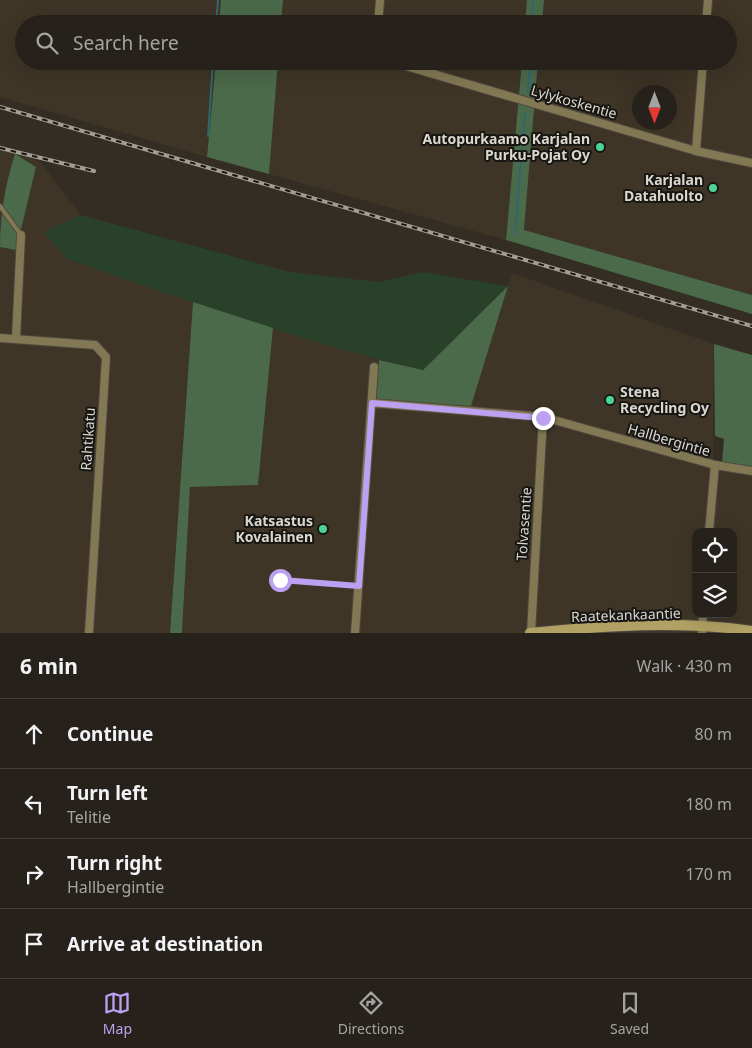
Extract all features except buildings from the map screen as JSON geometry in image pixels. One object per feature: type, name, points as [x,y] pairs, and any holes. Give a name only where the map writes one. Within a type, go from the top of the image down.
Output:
[{"type":"main road","name":"Raatekankaantie","points":[[531,633],[620,626],[752,631]]},
{"type":"street","points":[[379,15],[380,0]]},
{"type":"street","points":[[707,15],[708,0]]},
{"type":"street","name":"Lylykoskentie","points":[[420,70],[696,151],[752,163]]},
{"type":"street","points":[[696,151],[702,70]]},
{"type":"street","points":[[16,339],[21,235]]},
{"type":"street","name":"Rahtikatu","points":[[0,338],[95,344],[106,357],[88,633]]},
{"type":"street","points":[[355,633],[374,367]]},
{"type":"street","name":"Hallbergintie","points":[[372,403],[543,418],[714,465],[752,471]]},
{"type":"street","name":"Tolvasentie","points":[[531,633],[543,418]]},
{"type":"street","points":[[709,528],[714,465]]},
{"type":"lane","points":[[0,206],[21,235]]},
{"type":"lane","points":[[280,580],[359,586]]},
{"type":"shaded area","points":[[0,0],[221,0],[220,15],[15,15],[15,70],[215,70],[207,157],[0,97]]},
{"type":"shaded area","points":[[283,0],[527,0],[526,15],[282,15]]},
{"type":"shaded area","points":[[544,0],[752,0],[752,295],[524,230],[537,70],[737,70],[737,15],[543,15]]},
{"type":"shaded area","points":[[277,70],[521,70],[506,240],[269,174]]},
{"type":"shaded area","points":[[0,144],[40,162],[81,215],[45,232],[67,259],[193,302],[170,633],[0,633]]},
{"type":"shaded area","points":[[512,273],[714,344],[713,462],[752,468],[752,633],[182,633],[190,487],[258,485],[273,328],[379,360],[377,401],[471,406]]},
{"type":"green space","points":[[221,0],[283,0],[282,15],[220,15]]},
{"type":"green space","points":[[527,0],[544,0],[543,15],[526,15]]},
{"type":"green space","points":[[215,70],[277,70],[269,174],[207,157]]},
{"type":"green space","points":[[521,70],[537,70],[524,230],[752,295],[752,314],[506,240]]},
{"type":"green space","points":[[15,154],[36,167],[16,250],[0,247],[4,200]]},
{"type":"green space","points":[[81,215],[290,272],[379,282],[422,272],[508,286],[423,370],[288,333],[67,259],[44,232]]},
{"type":"green space","points":[[508,286],[471,406],[376,401],[379,360],[423,370]]},
{"type":"green space","points":[[193,302],[273,328],[258,485],[190,487],[182,633],[170,633]]},
{"type":"green space","points":[[714,344],[752,355],[752,468],[722,463],[724,439],[715,436]]},
{"type":"waterway","points":[[217,15],[218,0]]},
{"type":"waterway","points":[[532,15],[533,0]]},
{"type":"waterway","points":[[208,136],[212,70]]},
{"type":"waterway","points":[[528,92],[529,70]]},
{"type":"waterway","points":[[515,234],[525,113]]},
{"type":"railway","points":[[0,107],[752,326]]},
{"type":"railway","points":[[0,148],[94,171]]},
{"type":"place","name":"Autopurkaamo Karjalan Purku-Pojat Oy","points":[[600,147]]},
{"type":"place","name":"Karjalan Datahuolto","points":[[713,188]]},
{"type":"place","name":"Stena Recycling Oy","points":[[610,400]]},
{"type":"place","name":"Katsastus Kovalainen","points":[[323,529]]},
{"type":"route","points":[[280,580],[359,586],[372,403],[543,418]]}]
